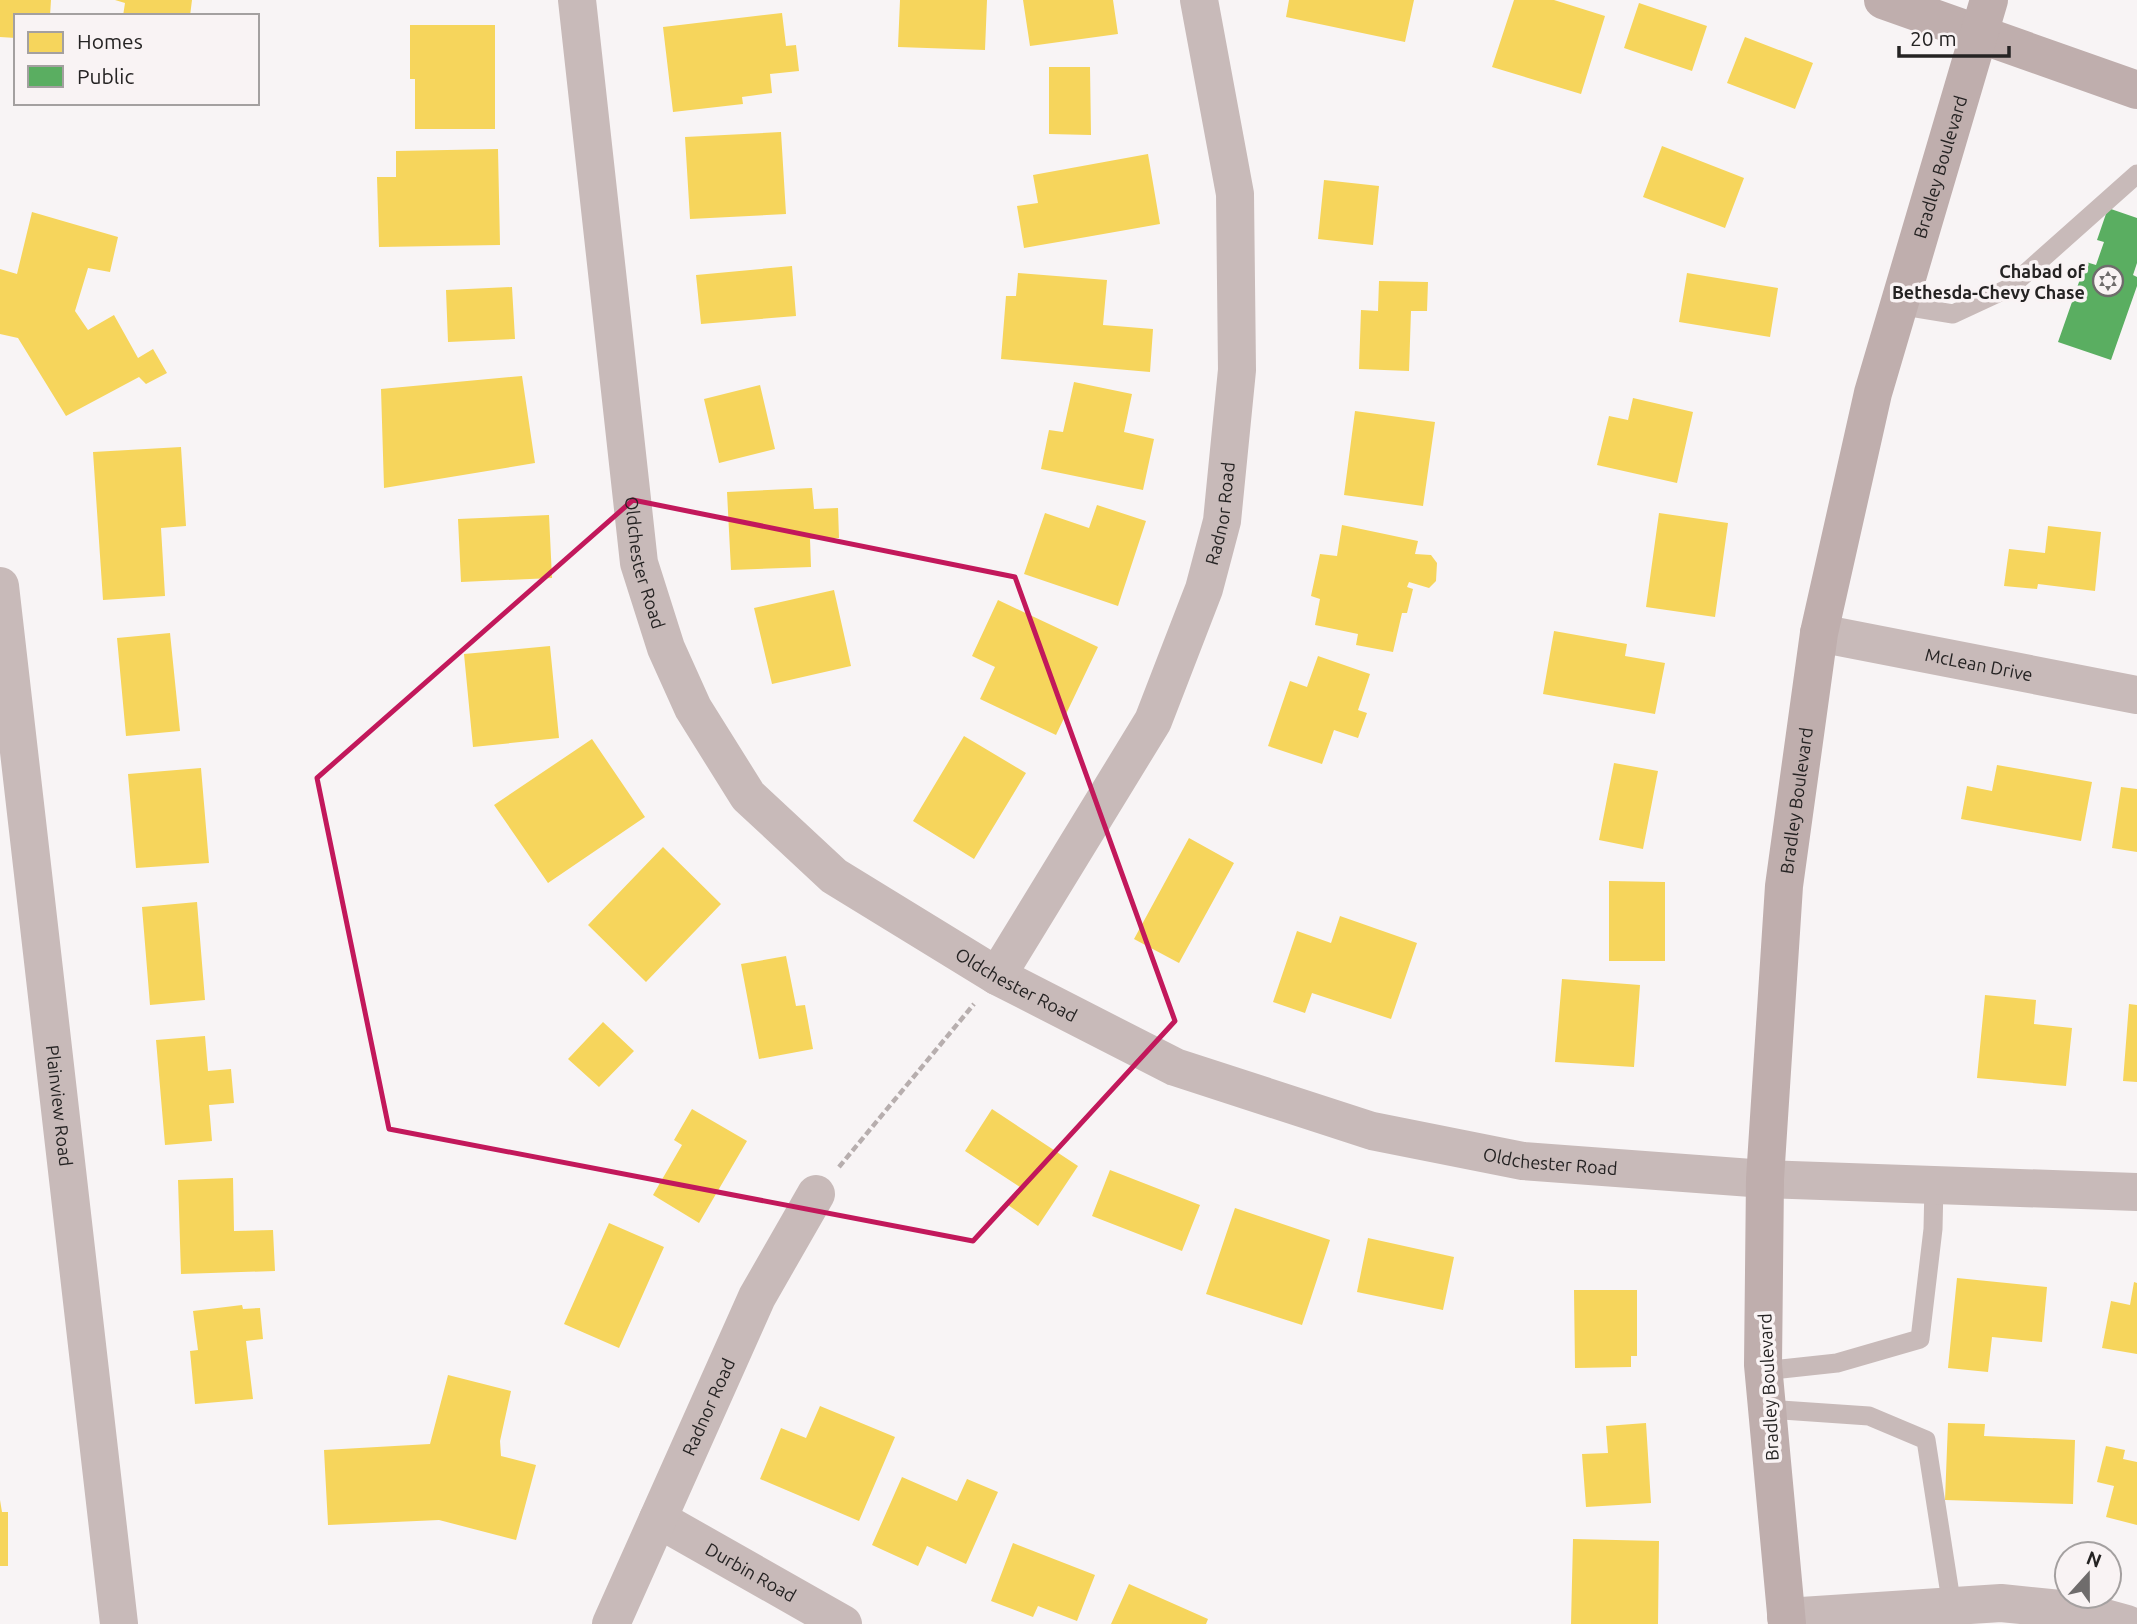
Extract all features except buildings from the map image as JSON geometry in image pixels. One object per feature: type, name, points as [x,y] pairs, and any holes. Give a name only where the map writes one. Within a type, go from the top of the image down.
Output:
[{"type":"main road","points":[[1883,0],[1983,18],[2137,90]]},
{"type":"main road","name":"Bradley Boulevard","points":[[1787,1621],[1763,1371],[1765,1179],[1784,886],[1819,633],[1872,393],[1983,18]]},
{"type":"street","name":"Oldchester Road","points":[[577,0],[639,564],[666,648],[693,708],[748,796],[834,876],[997,976],[1175,1067],[1372,1130],[1523,1161],[1765,1179],[2137,1192]]},
{"type":"street","name":"Radnor Road","points":[[997,976],[1153,721],[1204,589],[1222,521],[1237,370],[1235,194],[1199,0]]},
{"type":"street","name":"Plainview Road","points":[[0,586],[119,1624]]},
{"type":"street","name":"McLean Drive","points":[[1819,633],[2137,695]]},
{"type":"street","name":"Radnor Road","points":[[611,1624],[757,1297],[816,1195]]},
{"type":"street","name":"Durbin Road","points":[[658,1519],[843,1624]]},
{"type":"street","points":[[1787,1621],[1952,1606],[2015,1604],[2080,1611],[2127,1624]]},
{"type":"lane","points":[[1898,305],[1953,314],[2009,288],[2137,174]]},
{"type":"lane","points":[[1763,1371],[1837,1363],[1920,1339],[1933,1229],[1934,1185]]},
{"type":"lane","points":[[1767,1409],[1869,1416],[1926,1440],[1952,1606]]},
{"type":"path","points":[[816,1195],[997,976]]},
{"type":"highlighted area","points":[[633,500],[1015,577],[1175,1021],[973,1241],[389,1129],[317,778]]},
{"type":"place","name":"Chabad of Bethesda-Chevy Chase","points":[[2108,281]]}]
